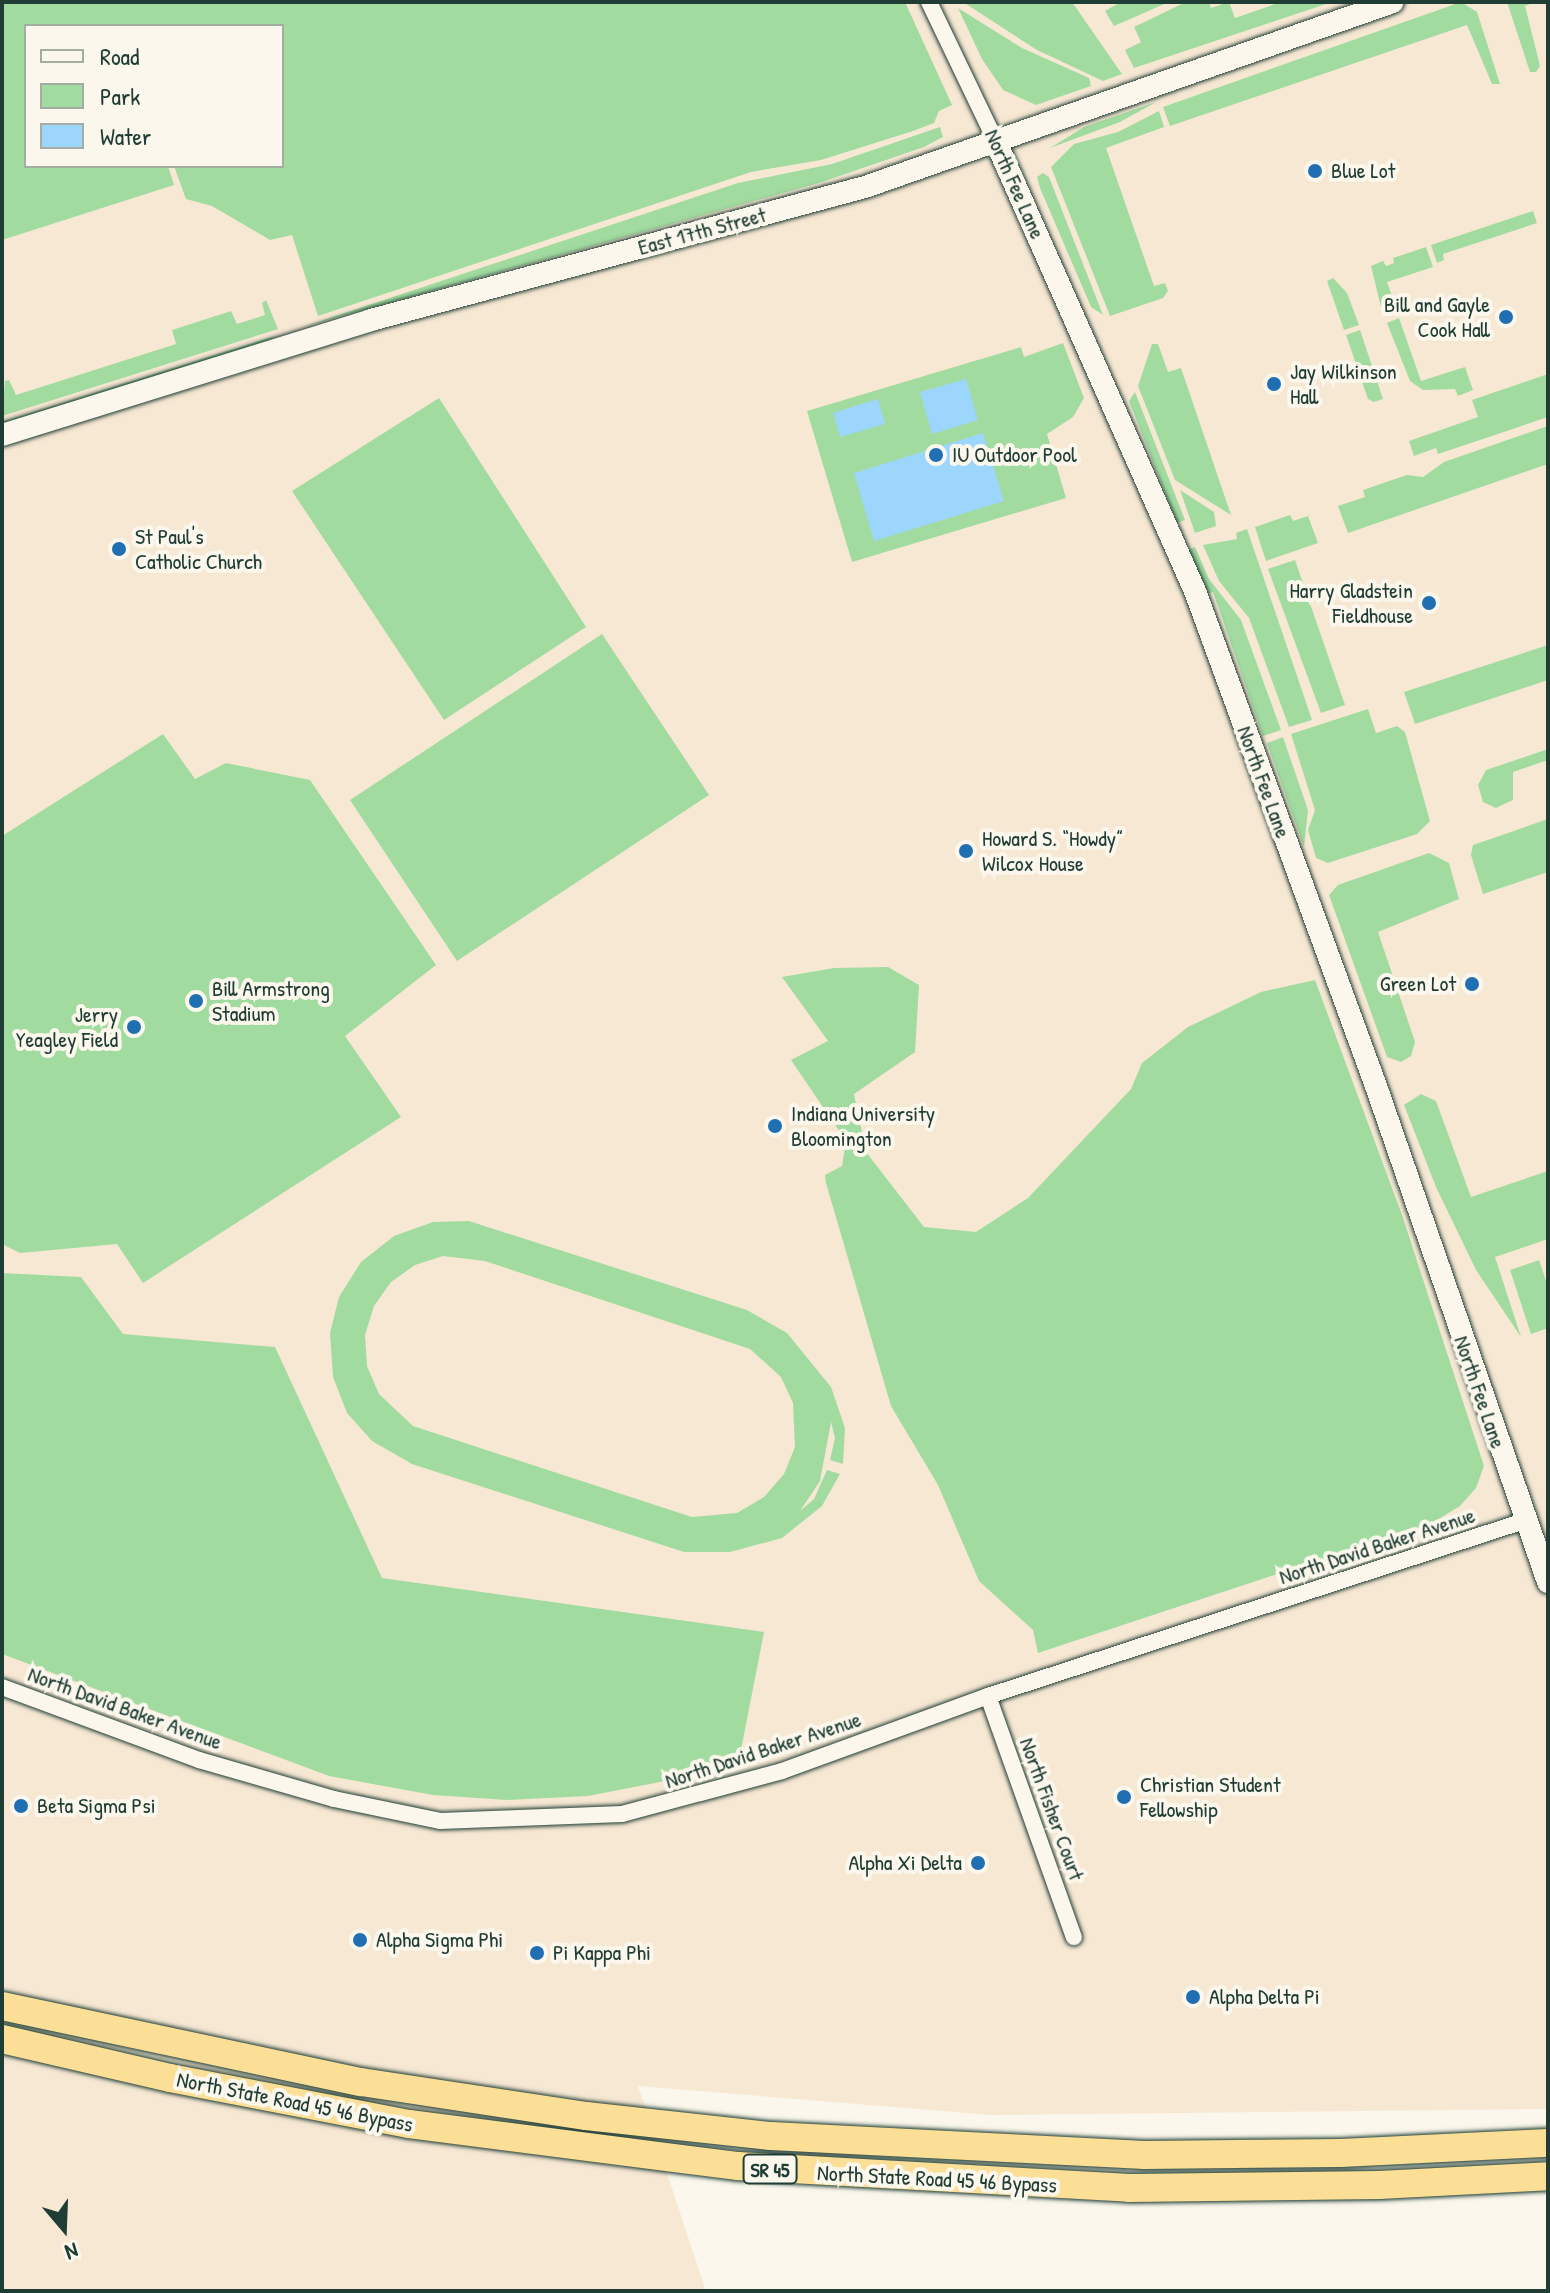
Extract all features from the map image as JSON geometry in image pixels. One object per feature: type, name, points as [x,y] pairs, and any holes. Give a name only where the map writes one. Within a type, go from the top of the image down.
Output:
[{"type":"highway","name":"North State Road 45 46 Bypass","points":[[2,2006],[376,2085],[572,2114],[771,2136],[1114,2155],[1341,2153],[1548,2143]]},
{"type":"highway","name":"North State Road 45 46 Bypass","points":[[2,2039],[358,2115],[738,2166],[1129,2188],[1337,2186],[1548,2176]]},
{"type":"street","name":"North Fee Lane","points":[[929,2],[996,142],[1195,591],[1377,1089],[1524,1521],[1548,1582]]},
{"type":"street","name":"East 17th Street","points":[[2,435],[371,320],[865,187],[1393,2]]},
{"type":"street","name":"North David Baker Avenue","points":[[2,1687],[199,1760],[334,1799],[440,1821],[622,1814],[782,1771],[988,1696],[1524,1521]]},
{"type":"street","name":"North Fisher Court","points":[[988,1696],[1074,1937]]},
{"type":"shaded area","name":"Indiana University Bloomington","points":[[2,2],[1548,2],[1548,2109],[991,2115],[638,2086],[706,2291],[2,2291]]},
{"type":"green space","points":[[2,2],[905,2],[952,105],[939,111],[934,123],[913,131],[821,160],[751,172],[318,316],[292,235],[270,240],[212,206],[186,199],[175,168],[284,168],[284,24],[24,24],[24,168],[169,168],[174,185],[2,240]]},
{"type":"green space","points":[[963,2],[1072,2],[1122,74],[1103,81],[1037,50]]},
{"type":"green space","points":[[1121,2],[1169,2],[1114,26],[1105,11]]},
{"type":"green space","points":[[1186,2],[1209,2],[1211,8],[1229,2],[1235,18],[1281,2],[1332,2],[1134,68],[1125,50],[1141,42],[1134,27]]},
{"type":"green space","points":[[1461,2],[1477,12],[1500,84],[1492,84],[1467,25],[1170,126],[1163,107]]},
{"type":"green space","points":[[1507,2],[1535,2],[1525,6],[1540,66],[1536,72],[1530,72]]},
{"type":"green space","points":[[958,8],[1022,48],[1089,78],[1091,86],[1036,105],[1003,90],[982,59]]},
{"type":"green space","points":[[1156,102],[1120,122],[1050,148],[1084,127]]},
{"type":"green space","points":[[1159,111],[1164,127],[1106,148],[1154,286],[1165,283],[1168,291],[1163,298],[1110,316],[1051,167],[1074,144],[1118,132]]},
{"type":"green space","points":[[940,127],[943,137],[924,147],[819,183],[302,327],[738,183],[832,164]]},
{"type":"green space","points":[[1043,173],[1049,177],[1103,315],[1091,307],[1040,188],[1037,177]]},
{"type":"green space","points":[[1533,211],[1537,223],[1443,254],[1444,260],[1437,263],[1431,245]]},
{"type":"green space","points":[[1426,247],[1433,267],[1387,282],[1395,305],[1381,307],[1371,266],[1383,261],[1386,266],[1394,263],[1393,258]]},
{"type":"green space","points":[[1333,278],[1347,293],[1359,325],[1344,330],[1327,281]]},
{"type":"green space","points":[[266,300],[278,329],[2,416],[5,381],[9,380],[16,395],[176,344],[172,330],[231,311],[237,324],[265,315],[262,303]]},
{"type":"green space","points":[[1399,318],[1421,381],[1465,367],[1473,390],[1458,396],[1455,389],[1423,390],[1410,381],[1387,323]]},
{"type":"green space","points":[[1360,330],[1383,399],[1374,402],[1368,399],[1346,335]]},
{"type":"green space","points":[[275,336],[267,342],[2,426],[2,422]]},
{"type":"green space","name":"IU Outdoor Pool","points":[[1063,343],[1084,398],[1073,417],[1047,434],[1066,498],[852,562],[807,411],[1021,347],[1024,357]]},
{"type":"green space","points":[[1152,344],[1158,344],[1168,372],[1181,368],[1231,515],[1175,480],[1138,386]]},
{"type":"green space","points":[[1548,374],[1548,417],[1438,454],[1436,448],[1414,456],[1409,441],[1478,417],[1472,400]]},
{"type":"green space","points":[[1135,392],[1185,520],[1177,523],[1129,401]]},
{"type":"green space","points":[[439,398],[586,627],[444,720],[292,491]]},
{"type":"green space","points":[[1548,426],[1548,464],[1348,533],[1338,506],[1365,497],[1363,490],[1407,475],[1423,477],[1444,462]]},
{"type":"green space","points":[[1180,490],[1214,512],[1216,526],[1195,533]]},
{"type":"green space","points":[[1290,515],[1293,521],[1308,516],[1318,543],[1266,561],[1255,527]]},
{"type":"green space","points":[[1247,529],[1312,720],[1289,727],[1249,618],[1219,581],[1203,545],[1237,539],[1236,533]]},
{"type":"green space","points":[[1195,547],[1209,579],[1241,620],[1281,730],[1263,736],[1213,592],[1207,594],[1188,550]]},
{"type":"green space","points":[[1295,560],[1345,705],[1321,713],[1268,569]]},
{"type":"green space","points":[[602,634],[709,795],[457,961],[350,800]]},
{"type":"green space","points":[[1548,645],[1548,680],[1415,724],[1404,692]]},
{"type":"green space","points":[[1368,709],[1376,733],[1397,726],[1405,732],[1430,821],[1417,834],[1328,863],[1316,858],[1308,830],[1315,810],[1291,734]]},
{"type":"green space","name":"Bill Armstrong Stadium","points":[[163,734],[195,779],[226,763],[310,780],[436,965],[345,1036],[401,1117],[143,1283],[117,1244],[20,1253],[2,1244],[2,836]]},
{"type":"green space","points":[[1283,737],[1308,810],[1304,847],[1267,743]]},
{"type":"green space","points":[[1548,749],[1548,760],[1513,772],[1513,800],[1496,808],[1483,802],[1478,785],[1486,770]]},
{"type":"green space","points":[[1548,819],[1548,872],[1483,894],[1471,855],[1473,845]]},
{"type":"green space","points":[[1429,853],[1449,863],[1459,899],[1378,932],[1415,1042],[1411,1056],[1401,1062],[1387,1057],[1329,895],[1338,885]]},
{"type":"green space","points":[[888,967],[919,985],[915,1052],[854,1094],[866,1152],[924,1227],[976,1232],[1028,1198],[1131,1089],[1142,1063],[1188,1027],[1261,992],[1315,980],[1402,1215],[1484,1466],[1476,1488],[1460,1506],[1432,1523],[1038,1653],[1033,1630],[979,1581],[938,1485],[891,1406],[826,1183],[825,1175],[842,1166],[846,1141],[791,1060],[828,1041],[782,977],[834,968]]},
{"type":"green space","points":[[1421,1094],[1436,1101],[1471,1197],[1548,1171],[1548,1239],[1495,1257],[1521,1337],[1476,1270],[1436,1187],[1404,1105]]},
{"type":"green space","points":[[469,1221],[747,1310],[787,1333],[831,1387],[845,1428],[843,1464],[830,1460],[835,1438],[831,1422],[820,1481],[800,1511],[814,1499],[827,1470],[840,1474],[822,1506],[782,1538],[730,1552],[684,1552],[412,1464],[372,1441],[347,1413],[333,1377],[330,1333],[339,1297],[361,1262],[394,1236],[433,1222]],"holes":[[[443,1256],[485,1261],[750,1349],[781,1377],[793,1403],[795,1447],[784,1474],[764,1497],[737,1513],[692,1517],[413,1426],[379,1394],[367,1366],[365,1335],[374,1306],[391,1282],[415,1265]]]},
{"type":"green space","points":[[1539,1260],[1548,1287],[1548,1328],[1531,1334],[1510,1270]]},
{"type":"green space","points":[[2,1273],[81,1277],[123,1334],[275,1347],[382,1578],[764,1632],[740,1755],[696,1775],[588,1796],[507,1800],[433,1795],[329,1776],[2,1654]]},
{"type":"water","points":[[966,379],[978,420],[932,434],[920,392]]},
{"type":"water","points":[[878,399],[885,424],[840,437],[833,413]]},
{"type":"water","points":[[983,433],[1004,501],[874,541],[854,473]]},
{"type":"place","name":"Blue Lot","points":[[1315,171]]},
{"type":"place","name":"Bill and Gayle Cook Hall","points":[[1506,317]]},
{"type":"place","name":"Jay Wilkinson Hall","points":[[1274,384]]},
{"type":"place","name":"IU Outdoor Pool","points":[[936,455]]},
{"type":"place","name":"St Paul's Catholic Church","points":[[119,549]]},
{"type":"place","name":"Harry Gladstein Fieldhouse","points":[[1429,603]]},
{"type":"place","name":"Howard S. “Howdy” Wilcox House","points":[[966,851]]},
{"type":"place","name":"Green Lot","points":[[1472,984]]},
{"type":"place","name":"Bill Armstrong Stadium","points":[[196,1001]]},
{"type":"place","name":"Jerry Yeagley Field","points":[[134,1027]]},
{"type":"place","name":"Indiana University Bloomington","points":[[775,1126]]},
{"type":"place","name":"Christian Student Fellowship","points":[[1124,1797]]},
{"type":"place","name":"Beta Sigma Psi","points":[[21,1806]]},
{"type":"place","name":"Alpha Xi Delta","points":[[978,1863]]},
{"type":"place","name":"Alpha Sigma Phi","points":[[360,1940]]},
{"type":"place","name":"Pi Kappa Phi","points":[[537,1953]]},
{"type":"place","name":"Alpha Delta Pi","points":[[1193,1997]]}]
